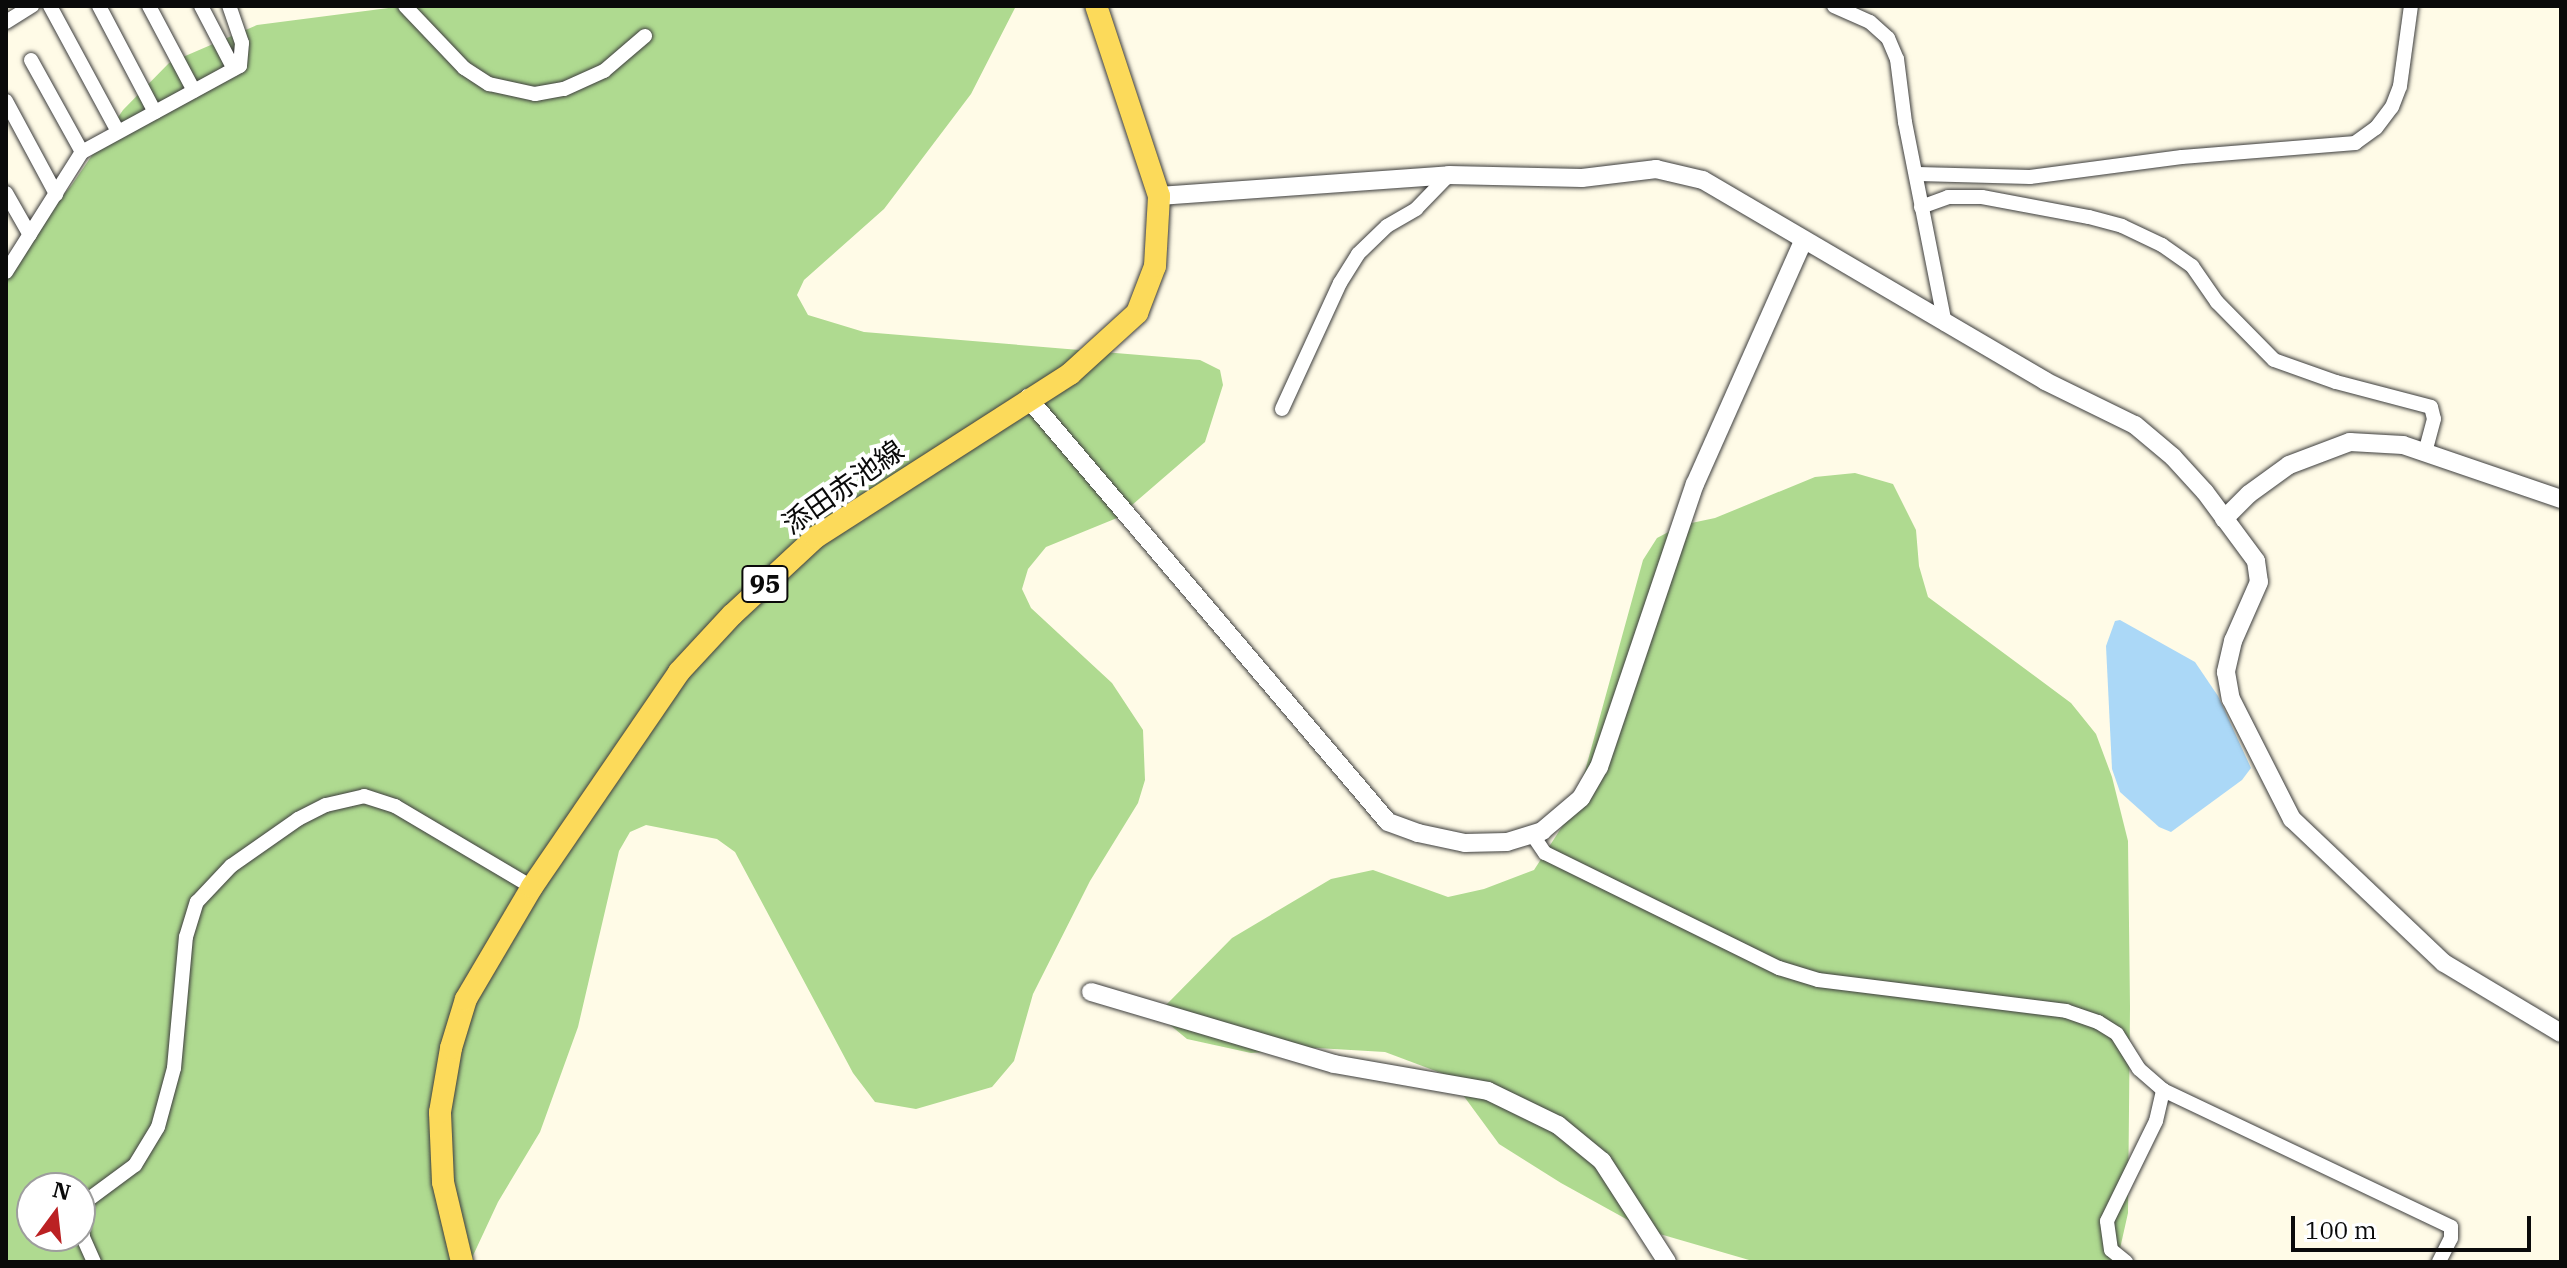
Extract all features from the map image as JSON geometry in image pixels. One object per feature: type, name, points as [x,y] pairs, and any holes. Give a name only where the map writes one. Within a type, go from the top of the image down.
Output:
[{"type":"main road","name":"添田赤池線","points":[[462,1262],[443,1182],[440,1112],[451,1048],[466,999],[532,887],[679,672],[732,615],[816,537],[1028,398],[1070,374],[1137,313],[1155,266],[1159,196],[1096,6]]},
{"type":"street","points":[[6,22],[32,6]]},
{"type":"street","points":[[50,6],[118,132]]},
{"type":"street","points":[[99,6],[155,112]]},
{"type":"street","points":[[149,6],[194,91]]},
{"type":"street","points":[[201,6],[234,69]]},
{"type":"street","points":[[6,272],[82,152],[240,66],[242,43],[229,6]]},
{"type":"street","points":[[405,6],[464,68],[489,84],[535,94],[564,89],[604,71],[645,36]]},
{"type":"street","points":[[1834,6],[1870,22],[1888,38],[1897,59],[1905,122],[1918,174],[1921,207],[1945,324]]},
{"type":"street","points":[[1918,174],[2030,177],[2182,157],[2355,143],[2376,128],[2392,107],[2400,86],[2411,6]]},
{"type":"street","points":[[31,60],[82,152]]},
{"type":"street","points":[[6,101],[56,194]]},
{"type":"street","points":[[1159,196],[1449,175],[1582,178],[1656,169],[1703,180],[2045,381],[2135,425],[2173,457],[2256,561],[2259,582],[2233,641],[2226,672],[2231,699],[2292,819],[2444,963],[2561,1033]]},
{"type":"street","points":[[1282,409],[1340,283],[1358,254],[1387,226],[1416,209],[1449,175]]},
{"type":"street","points":[[6,193],[30,235]]},
{"type":"street","points":[[1921,207],[1948,197],[1982,197],[2089,217],[2122,226],[2162,245],[2192,266],[2217,302],[2274,360],[2336,382],[2431,407],[2434,419],[2425,453]]},
{"type":"street","points":[[1028,398],[1388,822],[1418,833],[1465,843],[1507,842],[1542,831],[1581,798],[1599,767],[1695,484],[1803,241]]},
{"type":"street","points":[[2224,519],[2249,494],[2289,465],[2316,452],[2350,442],[2403,445],[2561,499]]},
{"type":"street","points":[[94,1262],[83,1237],[81,1216],[89,1199],[135,1165],[158,1127],[174,1068],[186,937],[197,902],[231,866],[298,819],[326,805],[364,796],[395,806],[532,887]]},
{"type":"street","points":[[1532,834],[1545,853],[1779,968],[1818,980],[2066,1011],[2098,1022],[2117,1034],[2139,1069],[2163,1090],[2451,1227],[2451,1238],[2439,1262]]},
{"type":"street","points":[[1091,992],[1334,1064],[1488,1091],[1558,1125],[1602,1161],[1667,1262]]},
{"type":"street","points":[[2126,1262],[2111,1250],[2107,1221],[2156,1121],[2163,1090]]},
{"type":"green space","points":[[404,6],[1016,6],[971,94],[884,209],[804,280],[797,295],[808,315],[864,332],[1200,360],[1220,370],[1223,385],[1205,442],[1117,518],[1046,547],[1028,569],[1022,589],[1031,608],[1112,683],[1143,730],[1145,780],[1138,803],[1090,881],[1033,994],[1014,1061],[992,1087],[916,1109],[875,1102],[853,1073],[735,852],[717,839],[646,825],[630,832],[619,851],[578,1027],[540,1132],[498,1202],[470,1262],[6,1262],[6,261],[71,186],[123,110],[169,63],[257,25]]},
{"type":"green space","points":[[1855,473],[1893,484],[1916,530],[1919,566],[1928,597],[2071,703],[2096,734],[2112,777],[2128,841],[2130,1007],[2128,1213],[2117,1262],[1756,1262],[1646,1230],[1561,1183],[1499,1144],[1449,1076],[1385,1052],[1317,1048],[1251,1053],[1187,1039],[1164,1020],[1166,1005],[1232,938],[1331,879],[1373,870],[1448,897],[1484,889],[1534,870],[1565,822],[1585,771],[1643,560],[1657,538],[1682,525],[1715,518],[1815,477]]},
{"type":"water","points":[[2120,620],[2195,662],[2218,696],[2251,768],[2242,780],[2171,832],[2159,827],[2120,792],[2112,769],[2106,646],[2115,621]]}]
